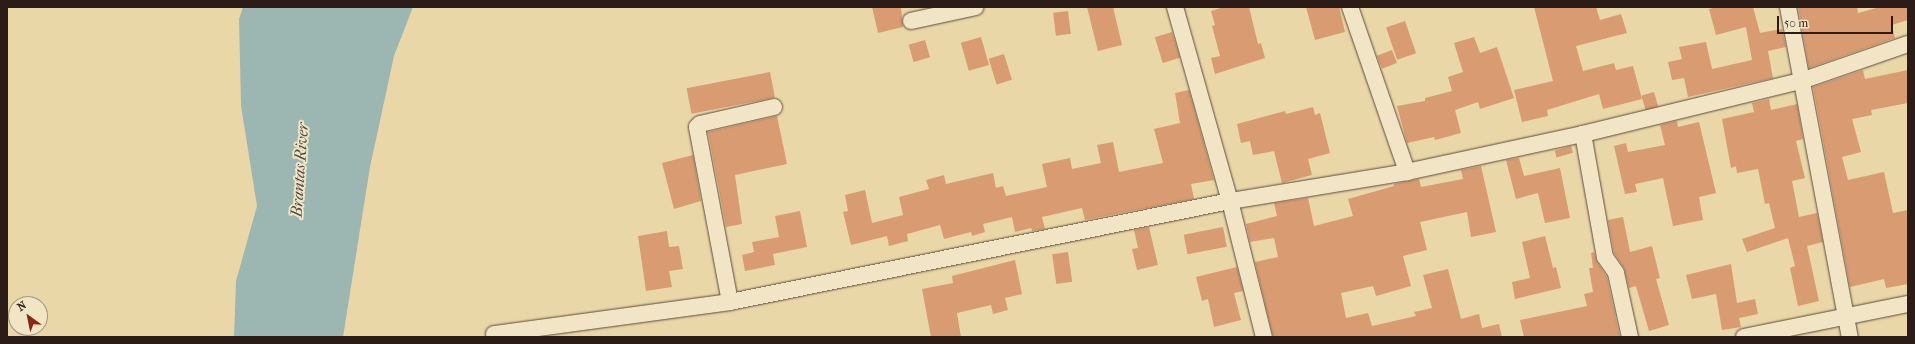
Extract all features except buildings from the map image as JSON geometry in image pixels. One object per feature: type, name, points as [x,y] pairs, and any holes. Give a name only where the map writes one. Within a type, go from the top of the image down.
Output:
[{"type":"street","points":[[911,21],[976,7]]},
{"type":"street","points":[[1175,7],[1230,201],[1264,337]]},
{"type":"street","points":[[1350,7],[1407,172]]},
{"type":"street","points":[[1788,7],[1850,337]]},
{"type":"street","points":[[494,334],[730,302],[1230,201],[1407,172],[1583,134],[1801,81],[1908,44]]},
{"type":"street","points":[[730,302],[697,127],[700,124],[774,107]]},
{"type":"street","points":[[1583,134],[1605,258],[1616,273],[1630,337]]},
{"type":"street","points":[[1744,337],[1908,304]]},
{"type":"water","name":"Brantas River","points":[[243,7],[413,7],[394,56],[370,167],[343,337],[234,337],[236,281],[257,206],[241,106],[239,19]]}]
